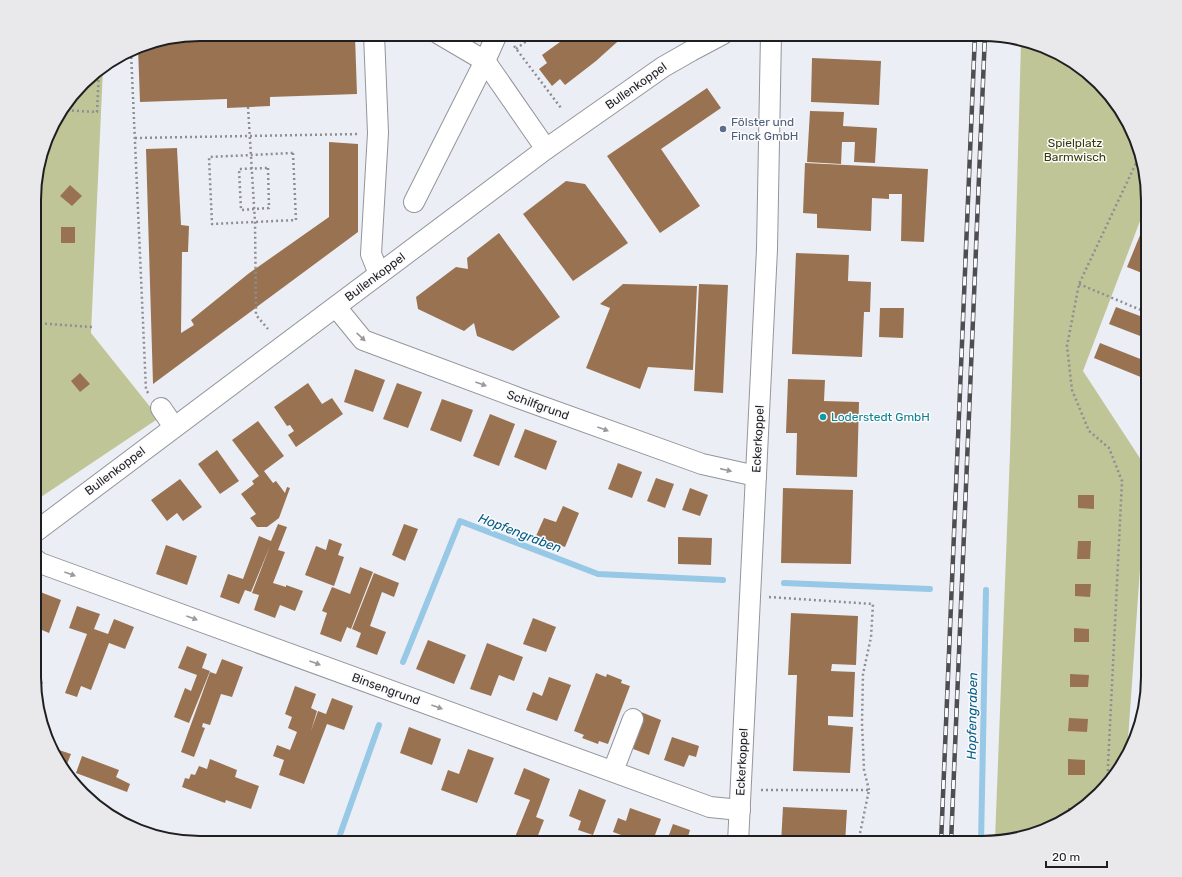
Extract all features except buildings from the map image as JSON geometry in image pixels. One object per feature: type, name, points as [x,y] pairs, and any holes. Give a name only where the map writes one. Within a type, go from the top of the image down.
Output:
[{"type":"street","points":[[374,41],[378,133],[371,254],[379,274]]},
{"type":"street","points":[[451,41],[485,61],[546,149]]},
{"type":"street","points":[[414,202],[485,61],[503,41]]},
{"type":"street","name":"Bullenkoppel","points":[[41,527],[174,426],[336,307],[546,149],[663,67],[709,41]]},
{"type":"street","name":"Eckerkoppel","points":[[738,836],[767,249],[771,41]]},
{"type":"street","name":"Schilfgrund","points":[[336,307],[363,340],[702,464],[756,476]]},
{"type":"street","points":[[161,408],[174,426]]},
{"type":"street","name":"Binsengrund","points":[[41,563],[710,807],[740,810]]},
{"type":"street","points":[[612,771],[633,719]]},
{"type":"path","points":[[507,41],[516,49],[561,108]]},
{"type":"path","points":[[516,49],[527,41]]},
{"type":"path","points":[[131,56],[146,390],[161,408]]},
{"type":"path","points":[[69,110],[97,112],[99,77]]},
{"type":"path","points":[[248,107],[253,169],[256,315],[268,329]]},
{"type":"path","points":[[135,138],[250,137],[378,133]]},
{"type":"path","points":[[293,153],[296,220],[212,224],[209,157],[252,155],[293,153]]},
{"type":"path","points":[[1108,775],[1122,481],[1109,448],[1089,431],[1072,390],[1067,346],[1079,284],[1137,162]]},
{"type":"path","points":[[268,168],[269,208],[240,210],[239,169],[253,169],[268,168]]},
{"type":"path","points":[[1079,284],[1141,310]]},
{"type":"path","points":[[41,323],[92,327]]},
{"type":"path","points":[[750,596],[873,604],[871,637],[863,674],[862,723],[864,770],[870,790],[860,836]]},
{"type":"path","points":[[741,790],[870,790]]},
{"type":"green space","name":"Spielplatz Barmwisch","points":[[1021,46],[1033,49],[1062,62],[1087,80],[1102,95],[1120,121],[1129,139],[1136,159],[1141,190],[1141,218],[1083,371],[1141,460],[1141,554],[1128,740],[1125,747],[1102,782],[1087,797],[1062,815],[1033,828],[995,836],[1010,453]]},
{"type":"green space","points":[[103,74],[91,333],[159,418],[41,497],[42,179],[49,149],[62,120],[80,95]]},
{"type":"waterway","name":"Hopfengraben","points":[[403,662],[460,521],[598,574],[723,580]]},
{"type":"waterway","name":"Hopfengraben","points":[[784,583],[930,589]]},
{"type":"waterway","name":"Hopfengraben","points":[[981,836],[986,590]]},
{"type":"waterway","name":"Hopfengraben","points":[[339,836],[379,725]]},
{"type":"railway","points":[[941,836],[975,41]]},
{"type":"railway","points":[[951,836],[985,41]]},
{"type":"place","name":"Fölster und Finck GmbH","points":[[723,129]]},
{"type":"place","name":"Loderstedt GmbH","points":[[823,417]]}]
